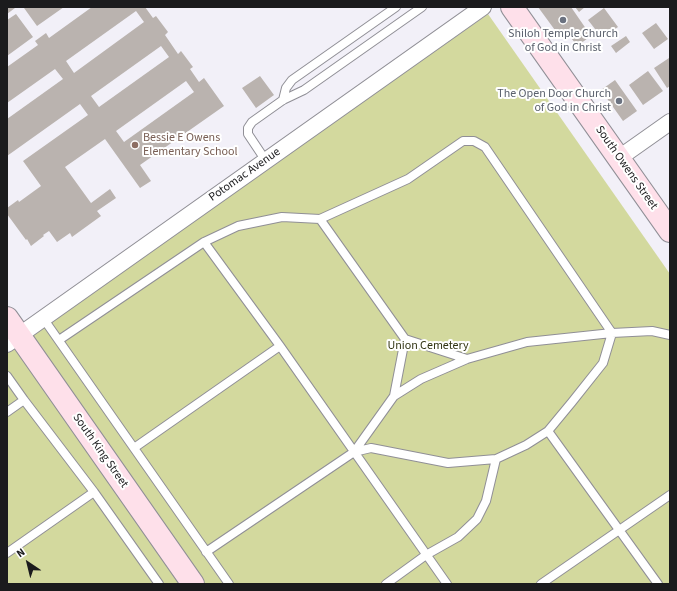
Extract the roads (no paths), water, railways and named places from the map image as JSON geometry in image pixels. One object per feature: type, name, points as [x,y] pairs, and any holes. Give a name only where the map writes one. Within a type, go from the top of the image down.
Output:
[{"type":"street","name":"Potomac Avenue","points":[[13,340],[483,7]]},
{"type":"street","name":"South Owens Street","points":[[512,7],[670,231]]},
{"type":"street","points":[[619,158],[670,122]]},
{"type":"street","name":"South King Street","points":[[7,318],[13,340],[193,584]]},
{"type":"lane","points":[[283,100],[286,88],[292,80],[396,7]]},
{"type":"lane","points":[[266,161],[248,134],[248,128],[256,118],[283,100],[304,90],[422,7]]},
{"type":"lane","points":[[59,340],[204,242],[238,226],[282,217],[320,219],[408,179],[463,141],[474,141],[485,146],[612,333]]},
{"type":"lane","points":[[320,219],[404,340],[467,359]]},
{"type":"lane","points":[[204,242],[280,346],[446,584]]},
{"type":"lane","points":[[44,318],[229,584]]},
{"type":"lane","points":[[206,552],[354,452],[394,396],[421,379],[467,359],[527,342],[612,333],[652,332],[670,334]]},
{"type":"lane","points":[[354,452],[371,448],[448,462],[496,459],[526,445],[548,431],[603,363],[612,333]]},
{"type":"lane","points":[[394,396],[404,340]]},
{"type":"lane","points":[[134,448],[280,346]]},
{"type":"lane","points":[[7,376],[94,492],[159,584]]},
{"type":"lane","points":[[7,412],[24,400]]},
{"type":"lane","points":[[548,431],[658,584]]},
{"type":"lane","points":[[386,584],[426,555],[458,537],[477,519],[486,501],[496,459]]},
{"type":"lane","points":[[7,553],[94,492]]},
{"type":"lane","points":[[541,584],[670,496]]},
{"type":"place","name":"Shiloh Temple Church of God in Christ","points":[[563,20]]},
{"type":"place","name":"The Open Door Church of God in Christ","points":[[619,101]]},
{"type":"place","name":"Bessie E Owens Elementary School","points":[[135,145]]},
{"type":"park label","name":"Union Cemetery","points":[[428,346]]}]
